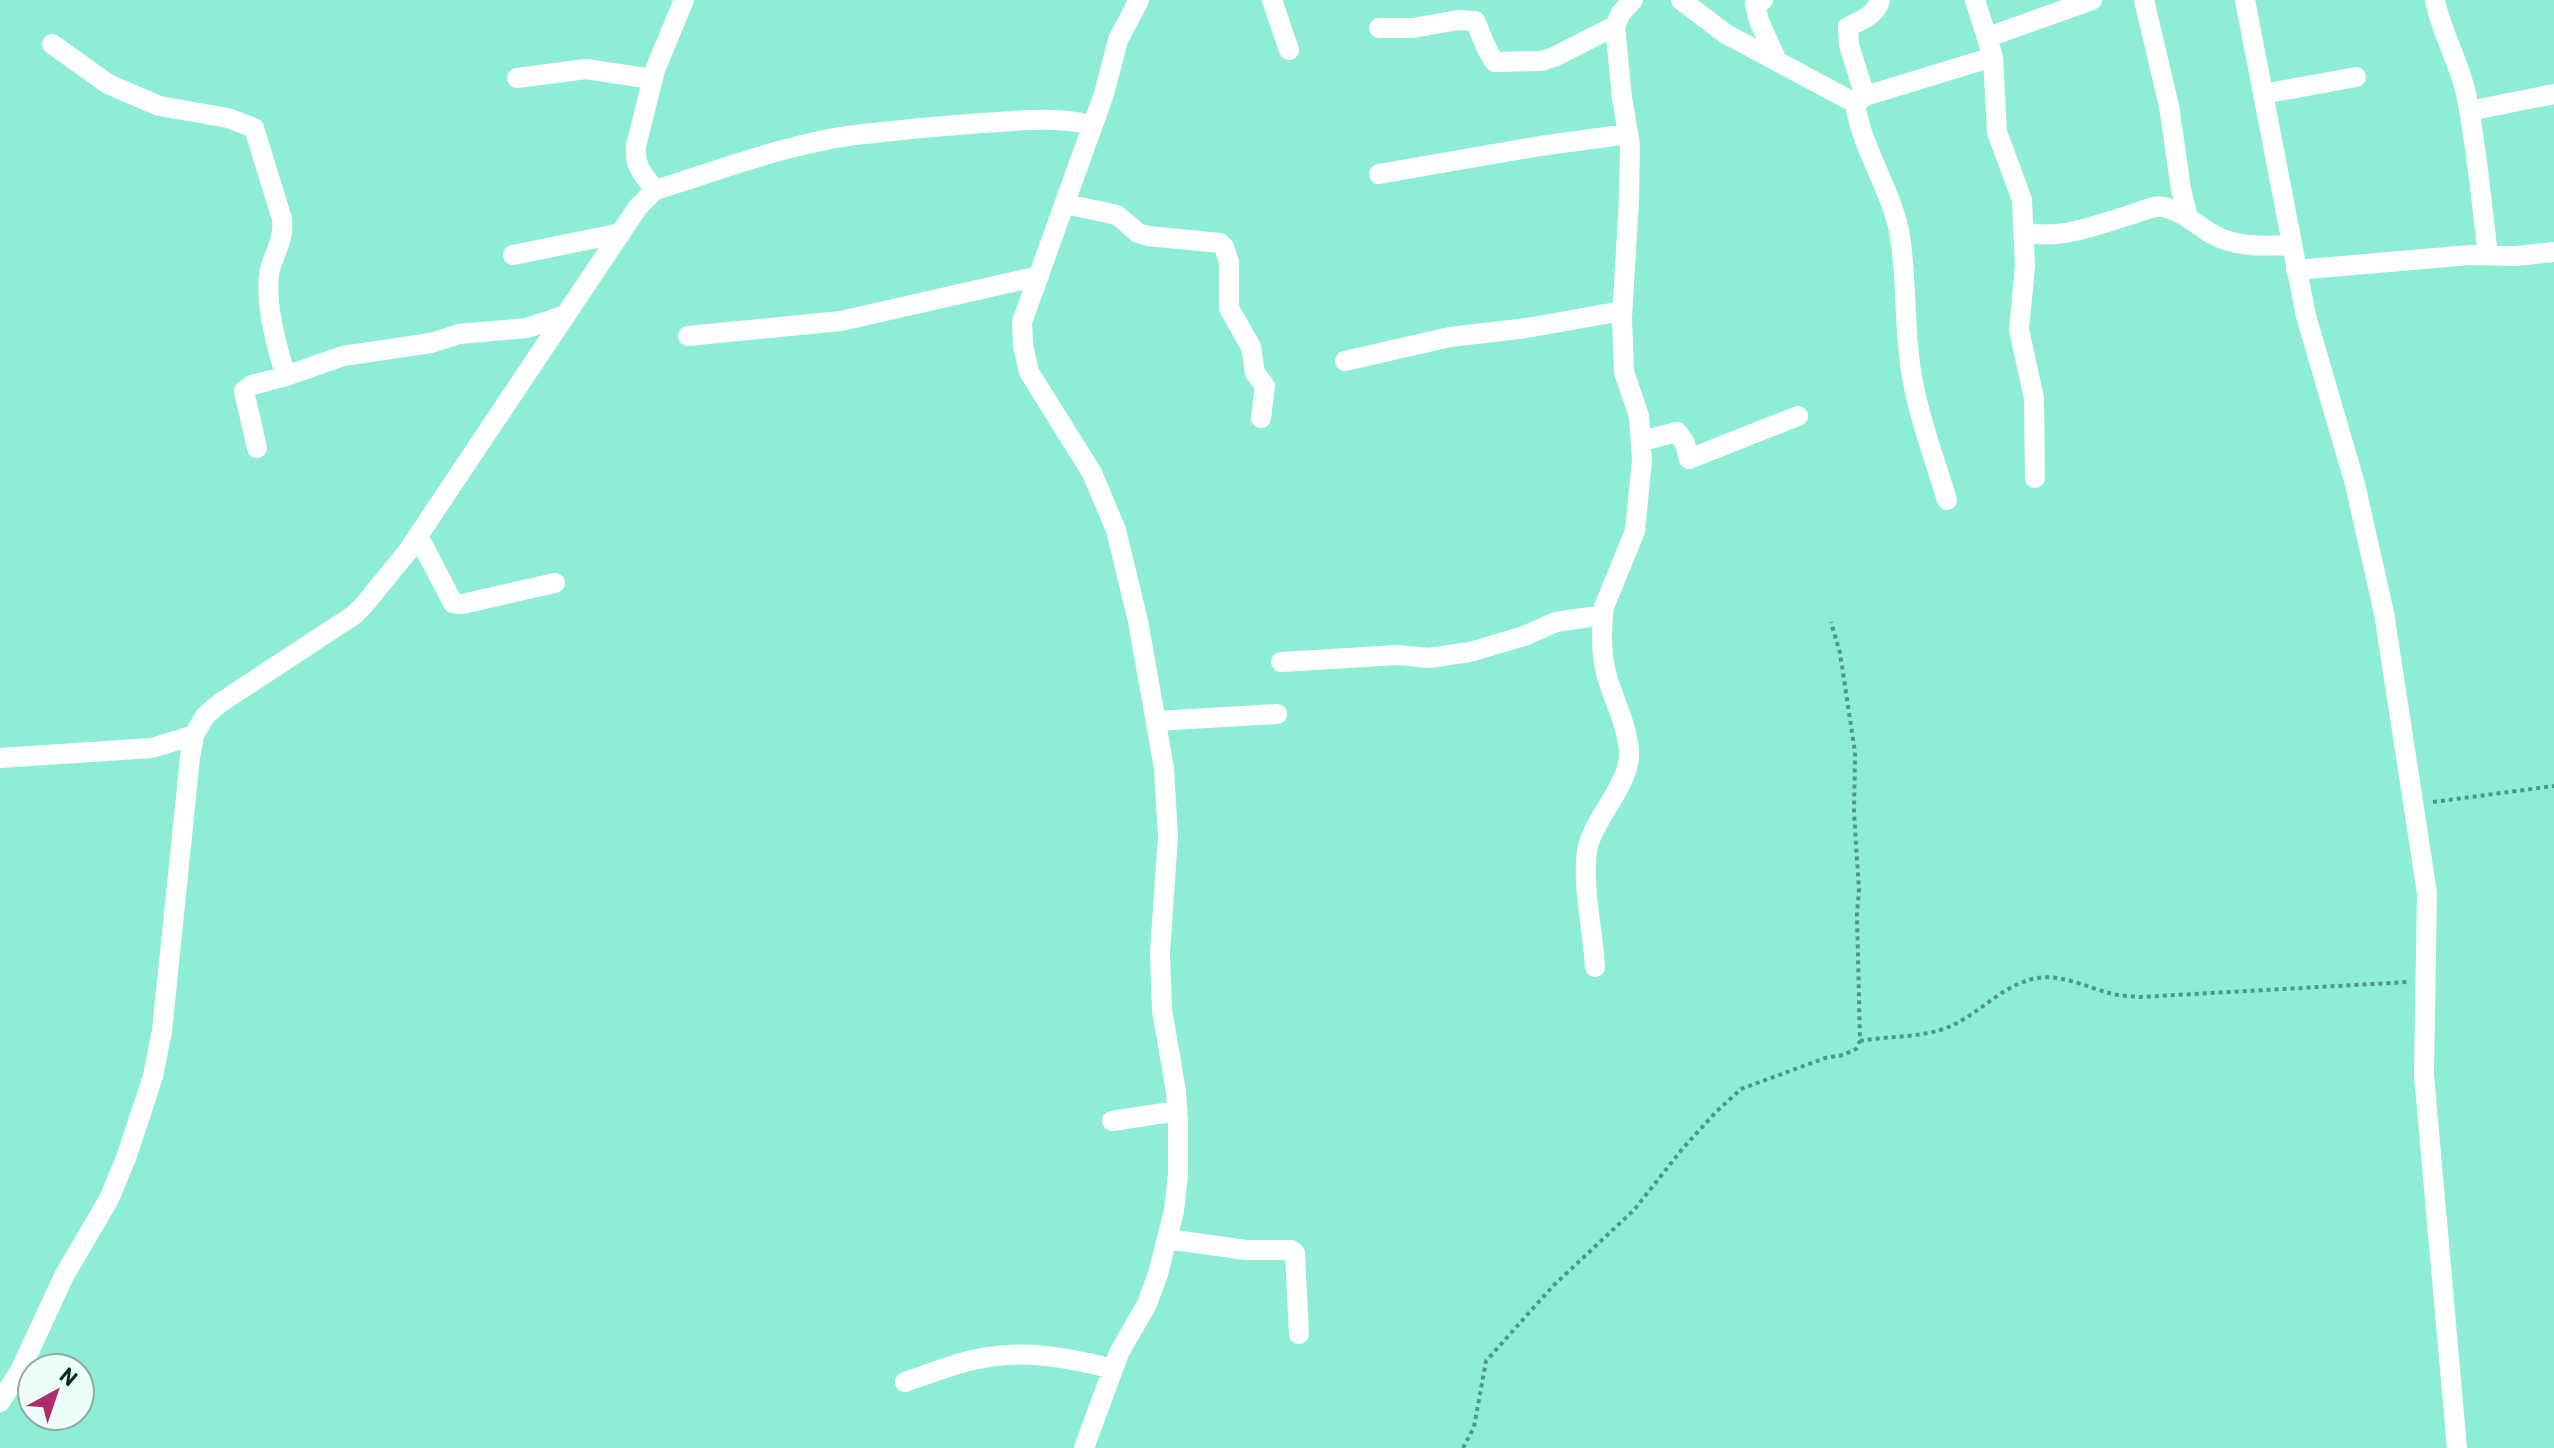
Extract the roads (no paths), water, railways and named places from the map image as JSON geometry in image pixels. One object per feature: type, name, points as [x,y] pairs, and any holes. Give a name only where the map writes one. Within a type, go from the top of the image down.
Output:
[{"type":"street","points":[[655,190],[637,167],[635,157],[652,79],[684,0]]},
{"type":"street","points":[[1084,1448],[1119,1353],[1147,1304],[1174,1211],[1178,1174],[1177,1111],[1162,1010],[1160,952],[1168,837],[1164,768],[1138,621],[1116,530],[1092,473],[1029,372],[1022,322],[1104,94],[1118,40],[1139,0]]},
{"type":"street","points":[[1272,0],[1289,50]]},
{"type":"street","points":[[1595,967],[1587,850],[1592,833],[1627,770],[1630,751],[1607,676],[1602,642],[1604,607],[1635,531],[1642,441],[1639,416],[1624,372],[1622,311],[1629,200],[1628,134],[1615,26],[1621,13],[1633,0]]},
{"type":"street","points":[[1681,0],[1726,34],[1860,100],[1991,47],[2066,4],[2092,0]]},
{"type":"street","points":[[1763,0],[1755,4],[1756,15],[1777,61]]},
{"type":"street","points":[[1880,0],[1876,10],[1868,17],[1848,27],[1849,45],[1860,100],[1861,127],[1889,194],[1900,236],[1911,372],[1923,426],[1947,500]]},
{"type":"street","points":[[1975,0],[1991,47],[1997,132],[2022,200],[2025,266],[2019,330],[2032,383],[2035,478]]},
{"type":"street","points":[[2144,0],[2169,106],[2188,218]]},
{"type":"street","points":[[2245,0],[2296,270],[2320,370],[2355,484],[2384,613],[2427,893],[2424,1075],[2457,1448]]},
{"type":"street","points":[[2435,0],[2456,58],[2469,111],[2488,254]]},
{"type":"street","points":[[1379,28],[1413,28],[1458,20],[1475,21],[1485,40],[1487,52],[1495,62],[1541,61],[1615,26]]},
{"type":"street","points":[[52,44],[108,84],[159,106],[228,118],[254,128],[282,219],[280,248],[270,268],[271,315],[275,343],[286,376]]},
{"type":"street","points":[[517,78],[586,69],[652,79]]},
{"type":"street","points":[[2263,94],[2356,77]]},
{"type":"street","points":[[2469,111],[2554,94]]},
{"type":"street","points":[[0,1402],[20,1371],[64,1276],[109,1199],[153,1076],[174,933],[184,799],[194,735],[205,716],[242,686],[354,615],[379,587],[418,536],[638,207],[655,190],[804,146],[854,135],[1031,119],[1091,125]]},
{"type":"street","points":[[1379,174],[1628,134]]},
{"type":"street","points":[[1066,204],[1117,215],[1138,233],[1148,236],[1209,242],[1224,247],[1229,262],[1229,308],[1251,347],[1255,373],[1265,386],[1261,418]]},
{"type":"street","points":[[2024,232],[2059,234],[2162,206],[2188,218],[2213,235],[2234,243],[2291,245]]},
{"type":"street","points":[[513,255],[621,233]]},
{"type":"street","points":[[2296,270],[2488,254],[2516,256],[2554,252]]},
{"type":"street","points":[[688,336],[841,321],[1039,276]]},
{"type":"street","points":[[1345,361],[1450,337],[1527,328],[1622,311]]},
{"type":"street","points":[[257,448],[244,391],[252,385],[343,356],[431,343],[459,334],[527,328],[566,315]]},
{"type":"street","points":[[1642,441],[1677,432],[1685,443],[1689,459],[1798,416]]},
{"type":"street","points":[[418,536],[453,603],[462,604],[555,583]]},
{"type":"street","points":[[1281,662],[1398,655],[1429,658],[1470,652],[1524,636],[1556,622],[1603,615]]},
{"type":"street","points":[[1156,721],[1277,714]]},
{"type":"street","points":[[0,758],[152,748],[194,735]]},
{"type":"street","points":[[1112,1121],[1177,1111]]},
{"type":"street","points":[[1167,1239],[1246,1250],[1291,1250],[1295,1253],[1299,1334]]},
{"type":"street","points":[[905,1382],[988,1357],[1016,1355],[1043,1356],[1113,1369]]}]
